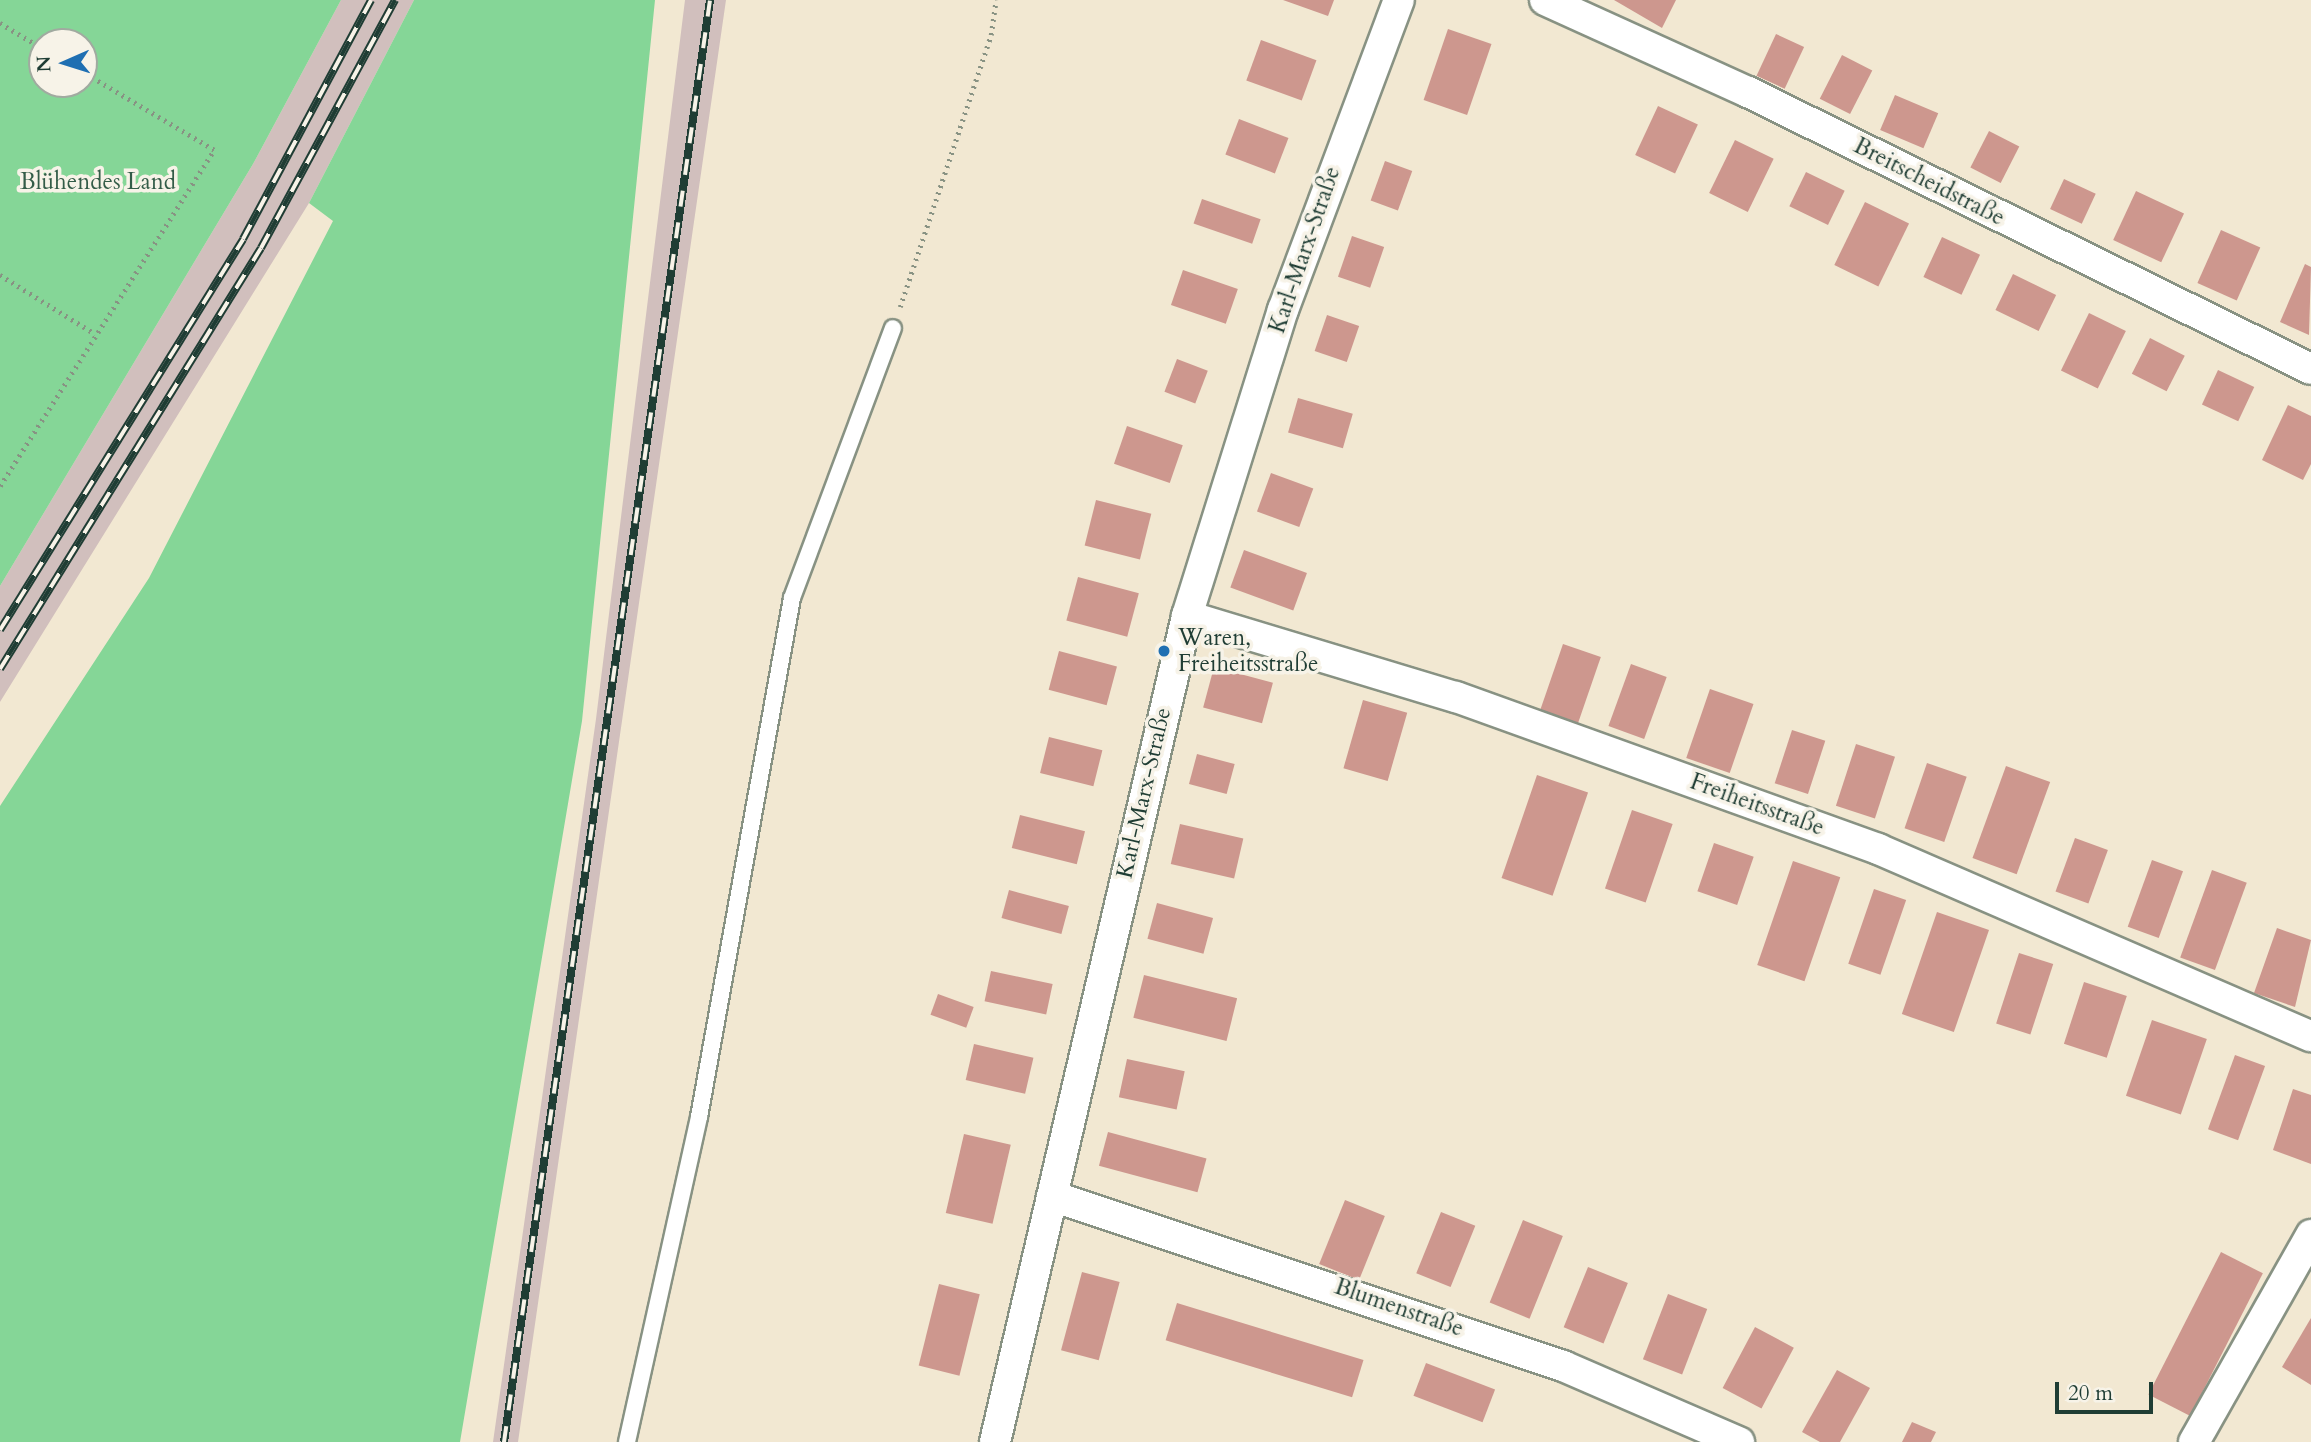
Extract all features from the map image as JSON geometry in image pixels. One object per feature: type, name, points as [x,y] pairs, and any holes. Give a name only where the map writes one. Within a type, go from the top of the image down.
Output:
[{"type":"street","name":"Karl-Marx-Straße","points":[[995,1442],[1187,616],[1283,310],[1399,0]]},
{"type":"street","name":"Breitscheidstraße","points":[[1545,0],[1748,92],[2311,369]]},
{"type":"street","name":"Freiheitsstraße","points":[[1187,616],[1495,710],[1878,849],[2311,1036]]},
{"type":"street","name":"Blumenstraße","points":[[1052,1196],[1563,1366],[1739,1442]]},
{"type":"street","points":[[2194,1442],[2311,1235]]},
{"type":"lane","points":[[627,1442],[699,1117],[792,598],[893,328]]},
{"type":"path","points":[[893,328],[991,35],[996,0]]},
{"type":"path","points":[[0,23],[28,40]]},
{"type":"path","points":[[0,486],[214,150],[98,81]]},
{"type":"path","points":[[0,275],[95,334]]},
{"type":"shaded area","points":[[341,0],[414,0],[309,203],[0,702],[0,586],[253,164]]},
{"type":"shaded area","points":[[685,0],[726,0],[518,1442],[493,1442],[596,719]]},
{"type":"green space","name":"Blühendes Land","points":[[0,0],[341,0],[253,164],[0,586]]},
{"type":"green space","points":[[414,0],[655,0],[582,721],[460,1442],[0,1442],[0,806],[149,578],[333,221],[309,203]]},
{"type":"building","points":[[1283,0],[1334,0],[1328,16]]},
{"type":"building","points":[[1614,0],[1676,0],[1662,28]]},
{"type":"building","points":[[1448,29],[1491,44],[1467,115],[1424,100]]},
{"type":"building","points":[[1776,34],[1804,47],[1785,89],[1757,76]]},
{"type":"building","points":[[1261,40],[1316,60],[1302,101],[1246,80]]},
{"type":"building","points":[[1842,55],[1872,70],[1850,114],[1820,99]]},
{"type":"building","points":[[1895,95],[1938,113],[1923,148],[1880,130]]},
{"type":"building","points":[[1658,106],[1698,125],[1675,174],[1635,155]]},
{"type":"building","points":[[1239,119],[1288,138],[1275,173],[1225,154]]},
{"type":"building","points":[[1989,131],[2019,146],[2001,183],[1970,168]]},
{"type":"building","points":[[1735,140],[1774,159],[1748,212],[1709,193]]},
{"type":"building","points":[[1385,161],[1412,171],[1398,210],[1371,200]]},
{"type":"building","points":[[1806,172],[1845,191],[1828,225],[1789,206]]},
{"type":"building","points":[[2064,179],[2096,194],[2082,224],[2050,209]]},
{"type":"building","points":[[2136,191],[2184,213],[2161,262],[2113,240]]},
{"type":"building","points":[[1202,199],[1261,219],[1252,244],[1194,224]]},
{"type":"building","points":[[1865,202],[1909,223],[1878,286],[1834,265]]},
{"type":"building","points":[[2221,230],[2260,247],[2237,300],[2197,283]]},
{"type":"building","points":[[1352,236],[1384,247],[1370,288],[1338,277]]},
{"type":"building","points":[[1942,237],[1980,255],[1961,295],[1923,277]]},
{"type":"building","points":[[2305,264],[2311,267],[2309,335],[2280,322]]},
{"type":"building","points":[[1183,270],[1238,289],[1226,324],[1171,305]]},
{"type":"building","points":[[2013,274],[2056,295],[2039,331],[1995,310]]},
{"type":"building","points":[[2089,313],[2126,331],[2098,388],[2061,371]]},
{"type":"building","points":[[1327,315],[1359,326],[1347,362],[1315,351]]},
{"type":"building","points":[[2150,338],[2185,356],[2167,391],[2132,374]]},
{"type":"building","points":[[1177,359],[1208,371],[1195,404],[1164,392]]},
{"type":"building","points":[[2218,370],[2254,387],[2238,421],[2202,404]]},
{"type":"building","points":[[1298,398],[1353,414],[1343,448],[1288,433]]},
{"type":"building","points":[[2288,405],[2311,416],[2311,464],[2303,480],[2262,460]]},
{"type":"building","points":[[1127,426],[1183,445],[1170,483],[1114,464]]},
{"type":"building","points":[[1271,473],[1313,488],[1299,527],[1257,512]]},
{"type":"building","points":[[1096,500],[1151,514],[1140,559],[1085,546]]},
{"type":"building","points":[[1244,550],[1307,573],[1293,611],[1230,588]]},
{"type":"building","points":[[1078,577],[1139,593],[1127,637],[1066,620]]},
{"type":"building","points":[[1563,644],[1601,657],[1577,725],[1540,712]]},
{"type":"building","points":[[1059,651],[1117,667],[1107,705],[1049,690]]},
{"type":"building","points":[[1631,664],[1667,677],[1644,739],[1608,726]]},
{"type":"building","points":[[1214,667],[1273,683],[1262,723],[1203,708]]},
{"type":"building","points":[[1710,689],[1753,704],[1730,773],[1686,758]]},
{"type":"building","points":[[1363,700],[1407,713],[1388,781],[1343,768]]},
{"type":"building","points":[[1792,730],[1825,741],[1808,794],[1775,783]]},
{"type":"building","points":[[1049,737],[1102,750],[1093,786],[1040,773]]},
{"type":"building","points":[[1856,744],[1895,757],[1875,818],[1836,806]]},
{"type":"building","points":[[1197,754],[1235,764],[1227,794],[1189,784]]},
{"type":"building","points":[[1927,763],[1967,777],[1944,842],[1905,828]]},
{"type":"building","points":[[2006,766],[2050,782],[2017,874],[1972,858]]},
{"type":"building","points":[[1537,775],[1588,793],[1553,896],[1502,878]]},
{"type":"building","points":[[1632,810],[1673,824],[1646,902],[1605,888]]},
{"type":"building","points":[[1020,815],[1085,831],[1077,864],[1012,848]]},
{"type":"building","points":[[1180,824],[1243,839],[1234,879],[1171,864]]},
{"type":"building","points":[[2075,838],[2108,850],[2088,904],[2056,892]]},
{"type":"building","points":[[1714,843],[1754,857],[1737,905],[1697,891]]},
{"type":"building","points":[[2152,860],[2183,871],[2159,938],[2128,927]]},
{"type":"building","points":[[1793,861],[1840,877],[1804,981],[1757,965]]},
{"type":"building","points":[[2212,870],[2247,883],[2215,970],[2180,957]]},
{"type":"building","points":[[1874,889],[1906,900],[1880,975],[1848,964]]},
{"type":"building","points":[[1009,890],[1069,906],[1061,934],[1001,918]]},
{"type":"building","points":[[1157,903],[1213,918],[1203,954],[1147,939]]},
{"type":"building","points":[[1937,912],[1989,930],[1954,1032],[1902,1014]]},
{"type":"building","points":[[2277,928],[2311,940],[2295,1007],[2254,993]]},
{"type":"building","points":[[2019,953],[2053,964],[2030,1035],[1996,1023]]},
{"type":"building","points":[[991,971],[1053,984],[1046,1014],[985,1001]]},
{"type":"building","points":[[1144,975],[1237,998],[1227,1041],[1133,1018]]},
{"type":"building","points":[[2084,982],[2127,996],[2107,1058],[2064,1044]]},
{"type":"building","points":[[938,994],[974,1007],[966,1028],[930,1015]]},
{"type":"building","points":[[2152,1020],[2207,1039],[2181,1115],[2126,1096]]},
{"type":"building","points":[[974,1044],[1033,1058],[1025,1094],[966,1080]]},
{"type":"building","points":[[2235,1055],[2265,1066],[2238,1140],[2208,1129]]},
{"type":"building","points":[[1127,1059],[1185,1071],[1177,1109],[1119,1097]]},
{"type":"building","points":[[2293,1089],[2311,1095],[2311,1164],[2273,1150]]},
{"type":"building","points":[[1108,1132],[1207,1158],[1197,1192],[1099,1166]]},
{"type":"building","points":[[964,1134],[1011,1145],[993,1224],[946,1213]]},
{"type":"building","points":[[1345,1200],[1385,1216],[1359,1280],[1319,1264]]},
{"type":"building","points":[[1441,1212],[1475,1226],[1451,1287],[1416,1273]]},
{"type":"building","points":[[1523,1220],[1563,1236],[1530,1319],[1490,1303]]},
{"type":"building","points":[[2221,1252],[2263,1273],[2190,1416],[2148,1395]]},
{"type":"building","points":[[1588,1267],[1628,1283],[1604,1343],[1564,1327]]},
{"type":"building","points":[[1082,1272],[1120,1282],[1099,1360],[1061,1350]]},
{"type":"building","points":[[939,1284],[980,1294],[959,1376],[919,1366]]},
{"type":"building","points":[[1668,1294],[1707,1309],[1682,1374],[1643,1359]]},
{"type":"building","points":[[1177,1303],[1363,1360],[1352,1397],[1166,1340]]},
{"type":"building","points":[[2311,1318],[2311,1385],[2282,1367]]},
{"type":"building","points":[[1755,1327],[1794,1348],[1761,1409],[1723,1388]]},
{"type":"building","points":[[1426,1363],[1495,1390],[1483,1422],[1413,1396]]},
{"type":"building","points":[[1837,1370],[1870,1388],[1840,1442],[1820,1442],[1802,1432]]},
{"type":"building","points":[[1912,1422],[1936,1432],[1931,1442],[1902,1442]]},
{"type":"railway","points":[[0,630],[243,239],[371,0]]},
{"type":"railway","points":[[0,669],[261,248],[395,0]]},
{"type":"railway","points":[[504,1442],[710,0]]},
{"type":"place","name":"Waren, Freiheitsstraße","points":[[1164,651]]}]
